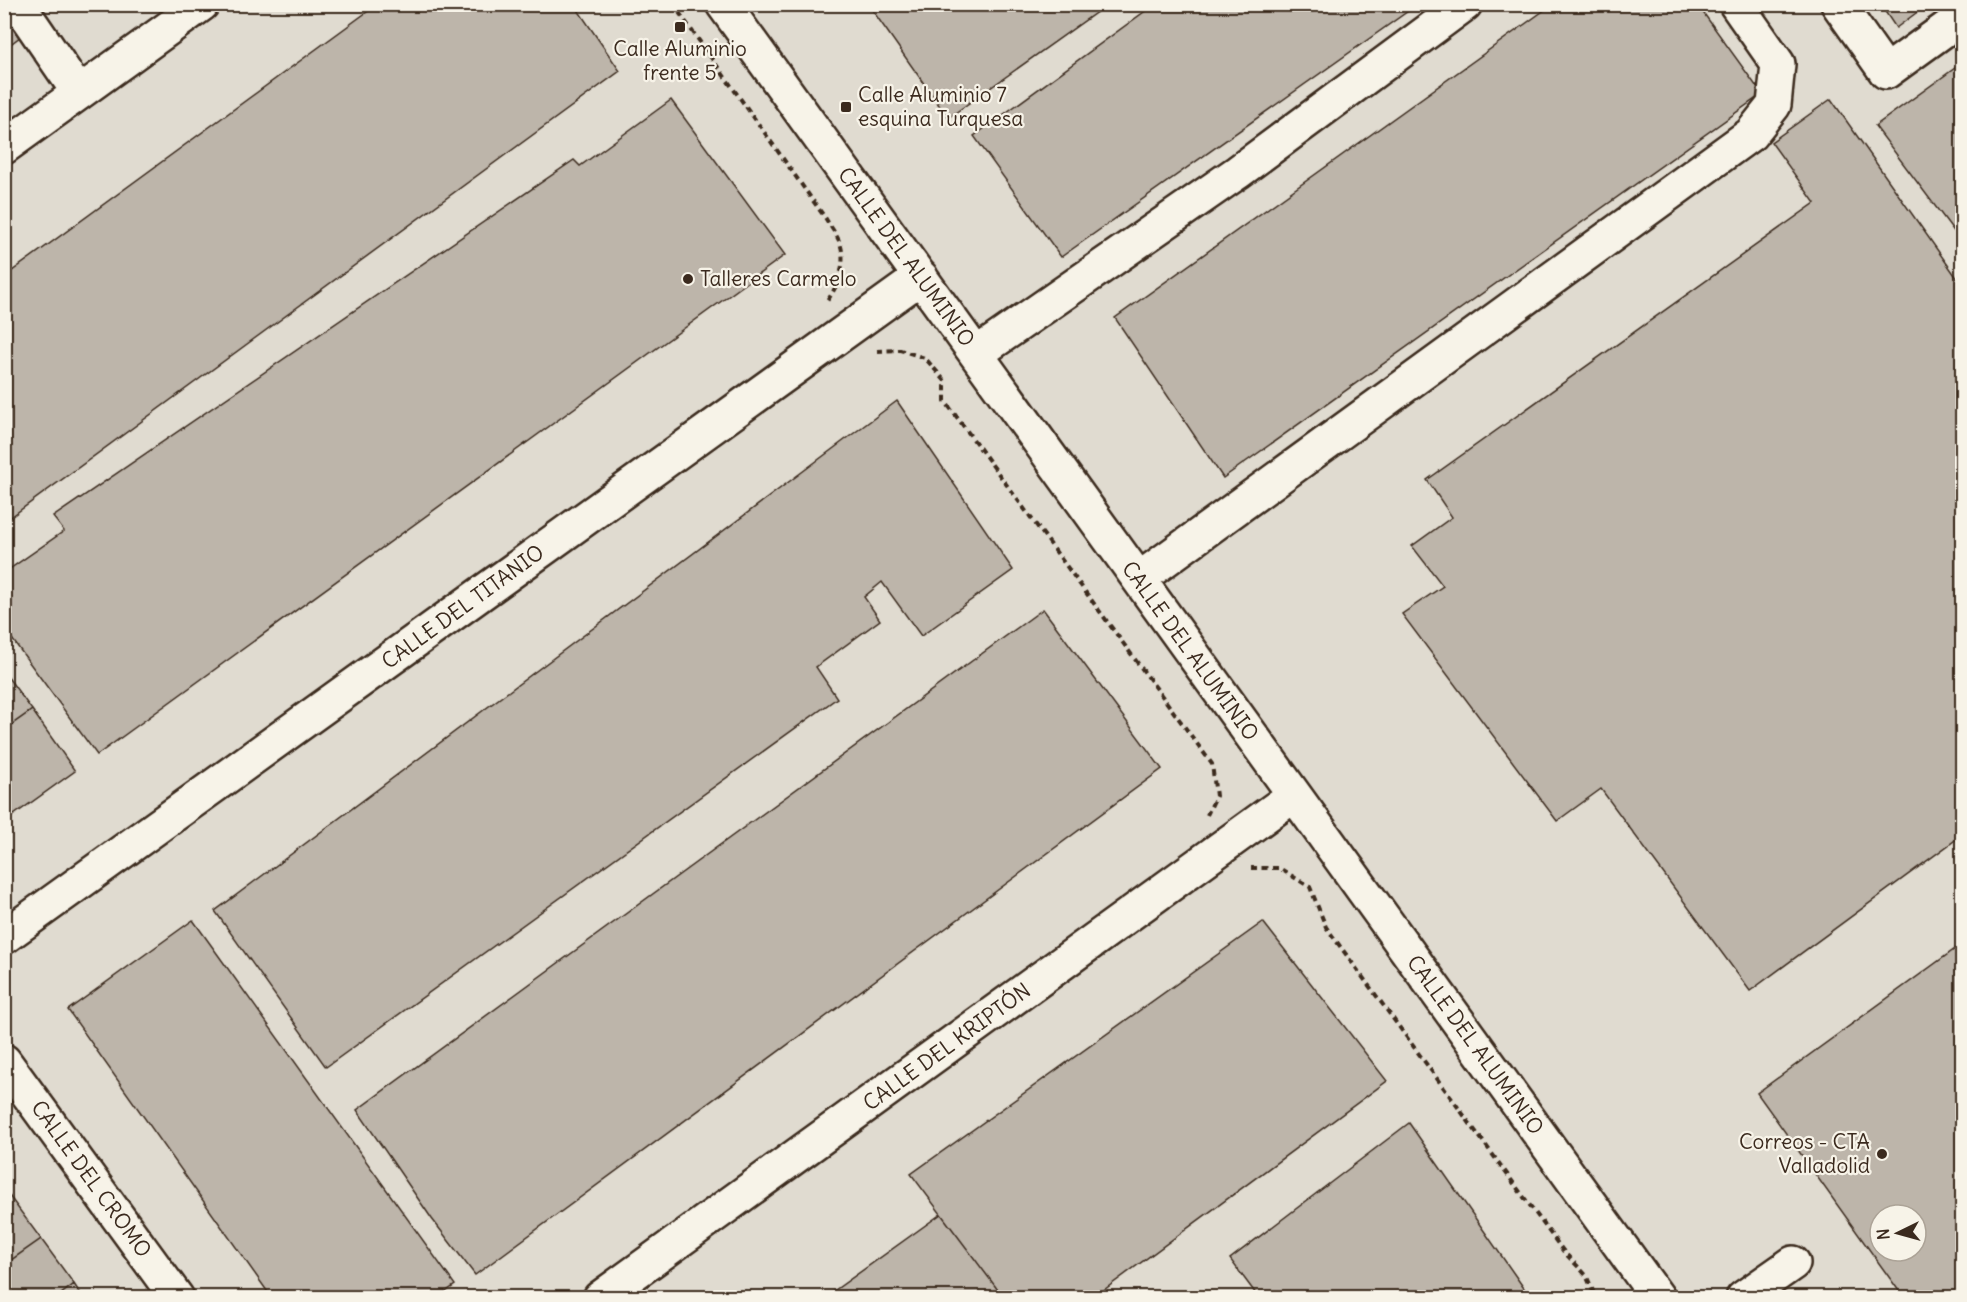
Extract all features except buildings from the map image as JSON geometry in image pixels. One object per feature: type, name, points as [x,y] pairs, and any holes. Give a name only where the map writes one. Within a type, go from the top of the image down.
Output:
[{"type":"street","points":[[18,4],[80,93]]},
{"type":"street","points":[[4,147],[202,4]]},
{"type":"street","points":[[976,354],[1238,172],[1465,4]]},
{"type":"street","points":[[1139,579],[1751,134],[1774,105],[1778,64],[1736,4]]},
{"type":"street","points":[[1838,4],[1886,72],[1962,17]]},
{"type":"street","name":"CALLE DEL ALUMINIO","points":[[730,7],[1293,795],[1658,1298]]},
{"type":"street","name":"CALLE DEL TITANIO","points":[[4,937],[921,277]]},
{"type":"street","name":"CALLE DEL KRIPTÓN","points":[[600,1298],[1293,795]]},
{"type":"street","name":"CALLE DEL CROMO","points":[[4,1061],[177,1298]]},
{"type":"street","points":[[1743,1298],[1793,1263]]},
{"type":"path","points":[[673,4],[826,219],[841,244],[842,268],[835,290],[823,305]]},
{"type":"path","points":[[872,351],[900,350],[925,358],[945,381],[945,401],[1212,764],[1216,796],[1202,821]]},
{"type":"path","points":[[1245,871],[1253,868],[1279,868],[1310,887],[1326,927],[1564,1252],[1586,1275],[1596,1298]]},
{"type":"shaded area","points":[[5,5],[1962,5],[1962,1297],[5,1298]]},
{"type":"place","name":"Calle Aluminio frente 5","points":[[680,27]]},
{"type":"place","name":"Calle Aluminio 7 esquina Turquesa","points":[[846,107]]},
{"type":"place","name":"Talleres Carmelo","points":[[688,279]]},
{"type":"place","name":"Correos - CTA Valladolid","points":[[1882,1154]]}]
